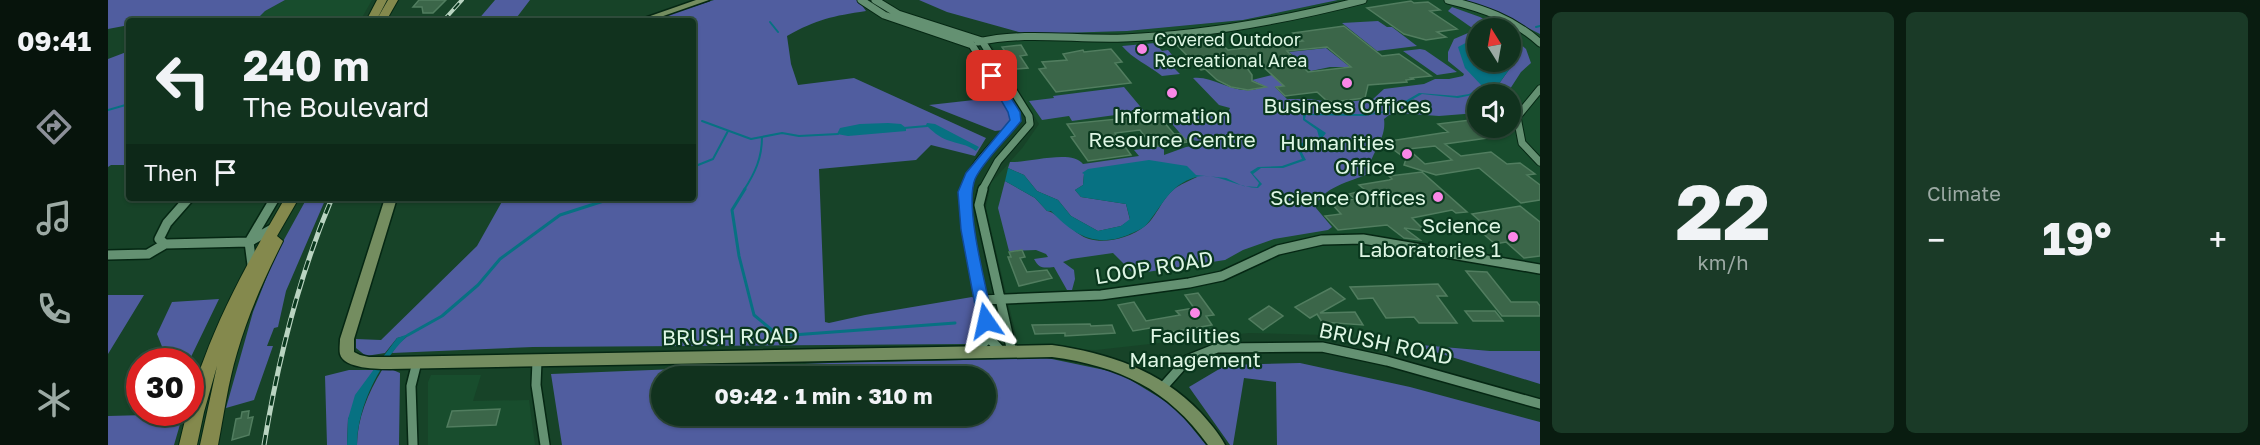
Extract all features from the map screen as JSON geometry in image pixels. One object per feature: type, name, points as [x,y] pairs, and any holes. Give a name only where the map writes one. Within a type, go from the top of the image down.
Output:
[{"type":"main road","points":[[373,18],[382,0]]},
{"type":"main road","points":[[383,18],[393,0]]},
{"type":"main road","points":[[188,445],[213,355],[251,267],[290,201]]},
{"type":"main road","points":[[209,445],[224,371],[242,315],[268,257],[300,201]]},
{"type":"street","points":[[649,18],[705,0]]},
{"type":"street","points":[[861,0],[884,15],[972,45],[1005,95],[1016,119],[970,176],[964,192],[968,230],[989,338],[1007,352]]},
{"type":"street","points":[[875,0],[883,7],[908,17],[982,41],[1030,121],[988,176],[981,193],[980,210],[999,299],[1007,352]]},
{"type":"street","points":[[972,45],[982,41],[1040,37],[1124,38],[1189,32],[1283,20],[1363,0]]},
{"type":"street","points":[[1448,0],[1496,15],[1523,29],[1540,43]]},
{"type":"street","points":[[1540,89],[1517,117],[1522,143],[1540,162]]},
{"type":"street","points":[[165,244],[159,238],[167,223],[186,201]]},
{"type":"street","points":[[251,267],[252,252],[249,242],[273,201]]},
{"type":"street","name":"BRUSH ROAD","points":[[390,201],[352,318],[346,344],[349,357],[359,362],[1007,352],[1078,354],[1111,362],[1163,387],[1197,418],[1217,445]]},
{"type":"street","points":[[108,255],[148,254],[165,244],[249,242],[275,227]]},
{"type":"street","name":"LOOP ROAD","points":[[981,300],[1101,295],[1189,283],[1222,276],[1278,249],[1322,240],[1363,239],[1540,269]]},
{"type":"street","points":[[935,353],[970,350],[989,338]]},
{"type":"street","name":"BRUSH ROAD","points":[[1163,387],[1187,360],[1217,348],[1322,347],[1397,363],[1540,404]]},
{"type":"street","points":[[537,361],[536,385],[545,445]]},
{"type":"street","points":[[413,445],[411,386],[417,362]]},
{"type":"shaded area","points":[[108,0],[285,0],[265,11],[258,18],[126,18],[126,26],[108,29]]},
{"type":"shaded area","points":[[285,0],[372,0],[362,18],[258,18],[265,11]]},
{"type":"shaded area","points":[[495,0],[530,0],[516,18],[480,18]]},
{"type":"shaded area","points":[[714,0],[858,0],[866,11],[825,19],[787,36],[791,64],[798,85],[854,78],[986,138],[975,156],[931,145],[916,160],[819,169],[825,322],[972,297],[976,299],[982,333],[978,340],[965,344],[533,347],[392,353],[398,344],[409,335],[397,338],[385,353],[366,356],[356,348],[356,339],[381,340],[477,246],[502,201],[696,201],[696,18],[692,18],[694,16],[692,18],[658,18]]},
{"type":"shaded area","points":[[919,0],[1338,0],[1243,20],[1127,31],[1026,34],[947,12]]},
{"type":"shaded area","points":[[1338,0],[1458,0],[1508,18],[1467,18],[1467,72],[1521,72],[1521,24],[1540,33],[1540,351],[1490,351],[1324,335],[1249,333],[1096,350],[1019,348],[986,208],[991,183],[1023,147],[1039,124],[990,43],[984,37],[993,34],[1127,31],[1243,20]]},
{"type":"shaded area","points":[[1458,0],[1540,0],[1540,34],[1521,24],[1521,18],[1508,18]]},
{"type":"shaded area","points":[[1452,7],[1482,18],[1467,18],[1467,24],[1448,11]]},
{"type":"shaded area","points":[[1378,21],[1387,27],[1392,27],[1417,46],[1377,51],[1342,23]]},
{"type":"shaded area","points":[[1467,33],[1467,72],[1479,72],[1483,84],[1467,84],[1467,114],[1439,116],[1397,113],[1384,119],[1383,134],[1371,160],[1368,174],[1337,186],[1318,201],[1316,208],[1332,227],[1328,230],[1274,239],[1243,250],[1225,260],[1134,274],[1113,253],[1071,259],[1063,262],[1074,270],[1075,279],[1072,290],[1067,290],[1054,267],[1042,267],[1034,259],[1048,257],[1046,254],[1036,250],[1009,251],[998,208],[1005,181],[1035,198],[1047,211],[1057,216],[1083,237],[1103,241],[1118,239],[1139,230],[1153,218],[1172,191],[1197,177],[1084,174],[1083,185],[1075,190],[1081,197],[1126,204],[1130,220],[1121,226],[1098,231],[1071,216],[1058,200],[1037,191],[1024,175],[1008,168],[1010,162],[1060,157],[1077,160],[1083,164],[1139,156],[1134,150],[1164,146],[1164,155],[1186,147],[1212,143],[1185,139],[1167,118],[1215,111],[1227,115],[1230,108],[1219,105],[1193,78],[1210,80],[1236,89],[1254,90],[1264,86],[1252,80],[1272,75],[1284,86],[1275,87],[1287,99],[1310,99],[1337,103],[1373,99],[1384,89],[1463,76],[1464,74],[1448,61],[1448,52],[1454,39]]},
{"type":"shaded area","points":[[1467,42],[1467,70],[1465,68],[1458,47]]},
{"type":"shaded area","points":[[1155,43],[1162,51],[1168,50],[1177,61],[1169,63],[1180,74],[1162,76],[1122,46]]},
{"type":"shaded area","points":[[1521,45],[1526,49],[1531,63],[1521,72]]},
{"type":"shaded area","points":[[1326,48],[1350,67],[1330,67],[1311,71],[1289,52]]},
{"type":"shaded area","points":[[1420,49],[1457,72],[1437,75],[1403,51]]},
{"type":"shaded area","points":[[126,52],[126,165],[108,167],[108,59]]},
{"type":"shaded area","points":[[1469,72],[1507,72],[1499,84],[1480,84]]},
{"type":"shaded area","points":[[1507,72],[1521,72],[1513,84],[1499,84]]},
{"type":"shaded area","points":[[1124,87],[1144,111],[1072,121],[1069,116],[1042,120],[1029,101],[1054,98],[1053,96]]},
{"type":"shaded area","points":[[1419,93],[1457,96],[1467,94],[1458,98],[1422,94],[1392,111],[1364,116],[1306,115],[1305,119],[1326,133],[1319,142],[1299,147],[1306,160],[1283,168],[1261,168],[1253,174],[1262,184],[1258,188],[1245,186],[1257,187],[1259,183],[1250,172],[1258,167],[1282,166],[1302,159],[1296,145],[1319,137],[1317,130],[1303,120],[1303,114],[1370,114],[1390,110]]},
{"type":"shaded area","points":[[1001,97],[1012,116],[1004,130],[995,131],[929,105]]},
{"type":"shaded area","points":[[927,123],[935,124],[979,147],[976,151],[966,145],[944,139],[926,125]]},
{"type":"shaded area","points":[[860,124],[901,124],[906,131],[848,136],[837,134],[840,128]]},
{"type":"shaded area","points":[[1149,160],[1187,166],[1196,175],[1226,178],[1241,185],[1219,178],[1196,177],[1173,190],[1143,227],[1128,235],[1105,240],[1077,233],[1051,211],[1047,211],[1035,198],[1005,181],[1008,168],[1024,175],[1037,191],[1058,200],[1071,216],[1098,231],[1121,226],[1130,219],[1126,204],[1081,197],[1075,190],[1083,185],[1084,174],[1082,173],[1088,169]]},
{"type":"shaded area","points":[[305,201],[325,201],[286,291],[278,327],[274,328],[267,346],[273,346],[254,400],[226,408],[253,312],[275,256]]},
{"type":"shaded area","points":[[108,295],[144,295],[108,354]]},
{"type":"shaded area","points":[[219,299],[195,348],[163,348],[157,334],[172,302]]},
{"type":"shaded area","points":[[411,333],[390,355],[373,383],[361,414],[357,445],[347,445],[348,419],[355,395],[397,338]]},
{"type":"shaded area","points":[[1409,344],[1490,351],[1540,351],[1540,384]]},
{"type":"shaded area","points":[[1047,358],[1119,373],[1175,407],[1206,445],[562,445],[551,374],[651,370],[651,426],[996,426],[996,366],[753,366]]},
{"type":"shaded area","points":[[1300,363],[1410,387],[1540,422],[1540,445],[1277,445],[1276,382],[1244,378],[1233,445],[1230,445],[1189,387],[1226,365]]},
{"type":"shaded area","points":[[349,370],[374,370],[348,419],[347,445],[327,445],[325,376]]},
{"type":"shaded area","points":[[382,370],[393,370],[400,373],[399,445],[357,445],[364,406]]},
{"type":"shaded area","points":[[431,375],[481,375],[473,401],[529,400],[535,445],[428,445],[428,382]]},
{"type":"shaded area","points":[[108,416],[126,416],[126,426],[180,426],[174,445],[108,445]]},
{"type":"building","points":[[419,0],[446,0],[433,13],[423,13],[422,7],[413,7]]},
{"type":"building","points":[[1411,1],[1414,3],[1428,2],[1440,10],[1430,11],[1457,29],[1437,32],[1446,37],[1426,40],[1404,34],[1367,8]]},
{"type":"building","points":[[1344,26],[1382,56],[1399,54],[1431,76],[1411,78],[1413,79],[1406,80],[1407,82],[1368,85],[1365,98],[1332,102],[1317,92],[1285,96],[1276,87],[1284,86],[1259,63],[1245,65],[1252,75],[1252,81],[1266,87],[1248,90],[1231,87],[1217,80],[1205,69],[1201,70],[1172,40],[1213,36],[1228,50],[1303,41],[1293,33]],"holes":[[[1327,47],[1351,67],[1308,72],[1287,51]]]},
{"type":"building","points":[[1021,45],[1027,55],[1020,56],[1028,68],[1017,69],[1002,47]]},
{"type":"building","points":[[1111,49],[1122,62],[1115,63],[1131,83],[1056,92],[1039,69],[1046,68],[1042,62],[1067,60],[1063,54],[1083,50],[1084,52]]},
{"type":"building","points":[[1158,115],[1174,134],[1180,134],[1188,142],[1153,147],[1140,130],[1115,133],[1131,155],[1088,161],[1071,137],[1075,136],[1067,124]]},
{"type":"building","points":[[1467,120],[1467,138],[1488,138],[1445,144],[1461,156],[1491,152],[1507,164],[1520,163],[1535,174],[1527,175],[1540,185],[1540,200],[1521,203],[1479,168],[1436,175],[1404,165],[1406,159],[1394,150],[1395,146],[1390,141],[1448,132],[1438,124]],"holes":[[[1435,146],[1452,160],[1425,164],[1408,149]]]},
{"type":"building","points":[[1422,172],[1467,212],[1456,213],[1452,210],[1412,218],[1425,231],[1404,228],[1420,240],[1404,238],[1387,225],[1338,230],[1325,216],[1341,214],[1331,203],[1355,199],[1349,194],[1365,190],[1359,185],[1392,179],[1389,176]]},
{"type":"building","name":"Science Laboratories 1","points":[[1520,206],[1540,222],[1540,256],[1524,258],[1506,242],[1495,244],[1480,231],[1489,229],[1472,214]]},
{"type":"building","points":[[1022,250],[1025,257],[1020,258],[1027,272],[1047,270],[1052,278],[1019,286],[1008,257],[1011,257],[1009,252]]},
{"type":"building","points":[[1466,271],[1487,272],[1511,302],[1537,302],[1540,306],[1540,316],[1502,316]]},
{"type":"building","points":[[1438,284],[1447,296],[1437,296],[1457,323],[1419,323],[1414,317],[1386,318],[1373,298],[1358,299],[1350,287]]},
{"type":"building","points":[[1331,288],[1345,299],[1320,313],[1355,312],[1363,325],[1322,322],[1317,314],[1310,318],[1295,307]]},
{"type":"building","name":"Facilities Management","points":[[1198,293],[1214,315],[1206,316],[1212,325],[1155,335],[1150,328],[1133,331],[1118,305],[1134,302],[1146,321],[1180,315],[1176,311],[1194,308],[1185,295]]},
{"type":"building","points":[[1269,306],[1283,316],[1263,330],[1249,319]]},
{"type":"building","points":[[1465,311],[1495,311],[1503,321],[1473,321]]},
{"type":"building","points":[[1090,324],[1091,326],[1112,325],[1115,333],[1065,336],[1065,333],[1035,334],[1032,325]]},
{"type":"building","points":[[500,409],[496,425],[447,427],[452,411]]},
{"type":"building","points":[[249,411],[248,418],[253,417],[249,435],[232,440],[236,419],[241,418],[242,412]]},
{"type":"waterway","points":[[770,22],[778,32]]},
{"type":"waterway","points":[[1536,27],[1540,26]]},
{"type":"waterway","points":[[108,110],[126,105]]},
{"type":"waterway","points":[[702,121],[751,139],[782,133],[799,136],[838,134]]},
{"type":"waterway","points":[[904,128],[927,126]]},
{"type":"waterway","points":[[696,166],[713,159],[728,131]]},
{"type":"waterway","points":[[744,190],[757,165],[762,137]]},
{"type":"waterway","points":[[745,189],[732,210],[739,256],[754,315],[779,336],[955,323]]},
{"type":"waterway","points":[[408,335],[442,316],[478,285],[500,259],[560,215],[604,201]]},
{"type":"railway","points":[[446,18],[462,0]]},
{"type":"railway","points":[[264,445],[290,320],[309,258],[331,201]]},
{"type":"place","name":"Covered Outdoor Recreational Area","points":[[1142,49]]},
{"type":"place","name":"Business Offices","points":[[1347,83]]},
{"type":"place","name":"Information Resource Centre","points":[[1172,93]]},
{"type":"place","name":"Humanities Office","points":[[1407,154]]},
{"type":"place","name":"Science Offices","points":[[1438,197]]},
{"type":"place","name":"Science Laboratories 1","points":[[1513,237]]},
{"type":"place","name":"Facilities Management","points":[[1195,313]]},
{"type":"route","points":[[986,321],[968,230],[964,192],[970,176],[1016,121],[1005,95],[992,76]]}]
